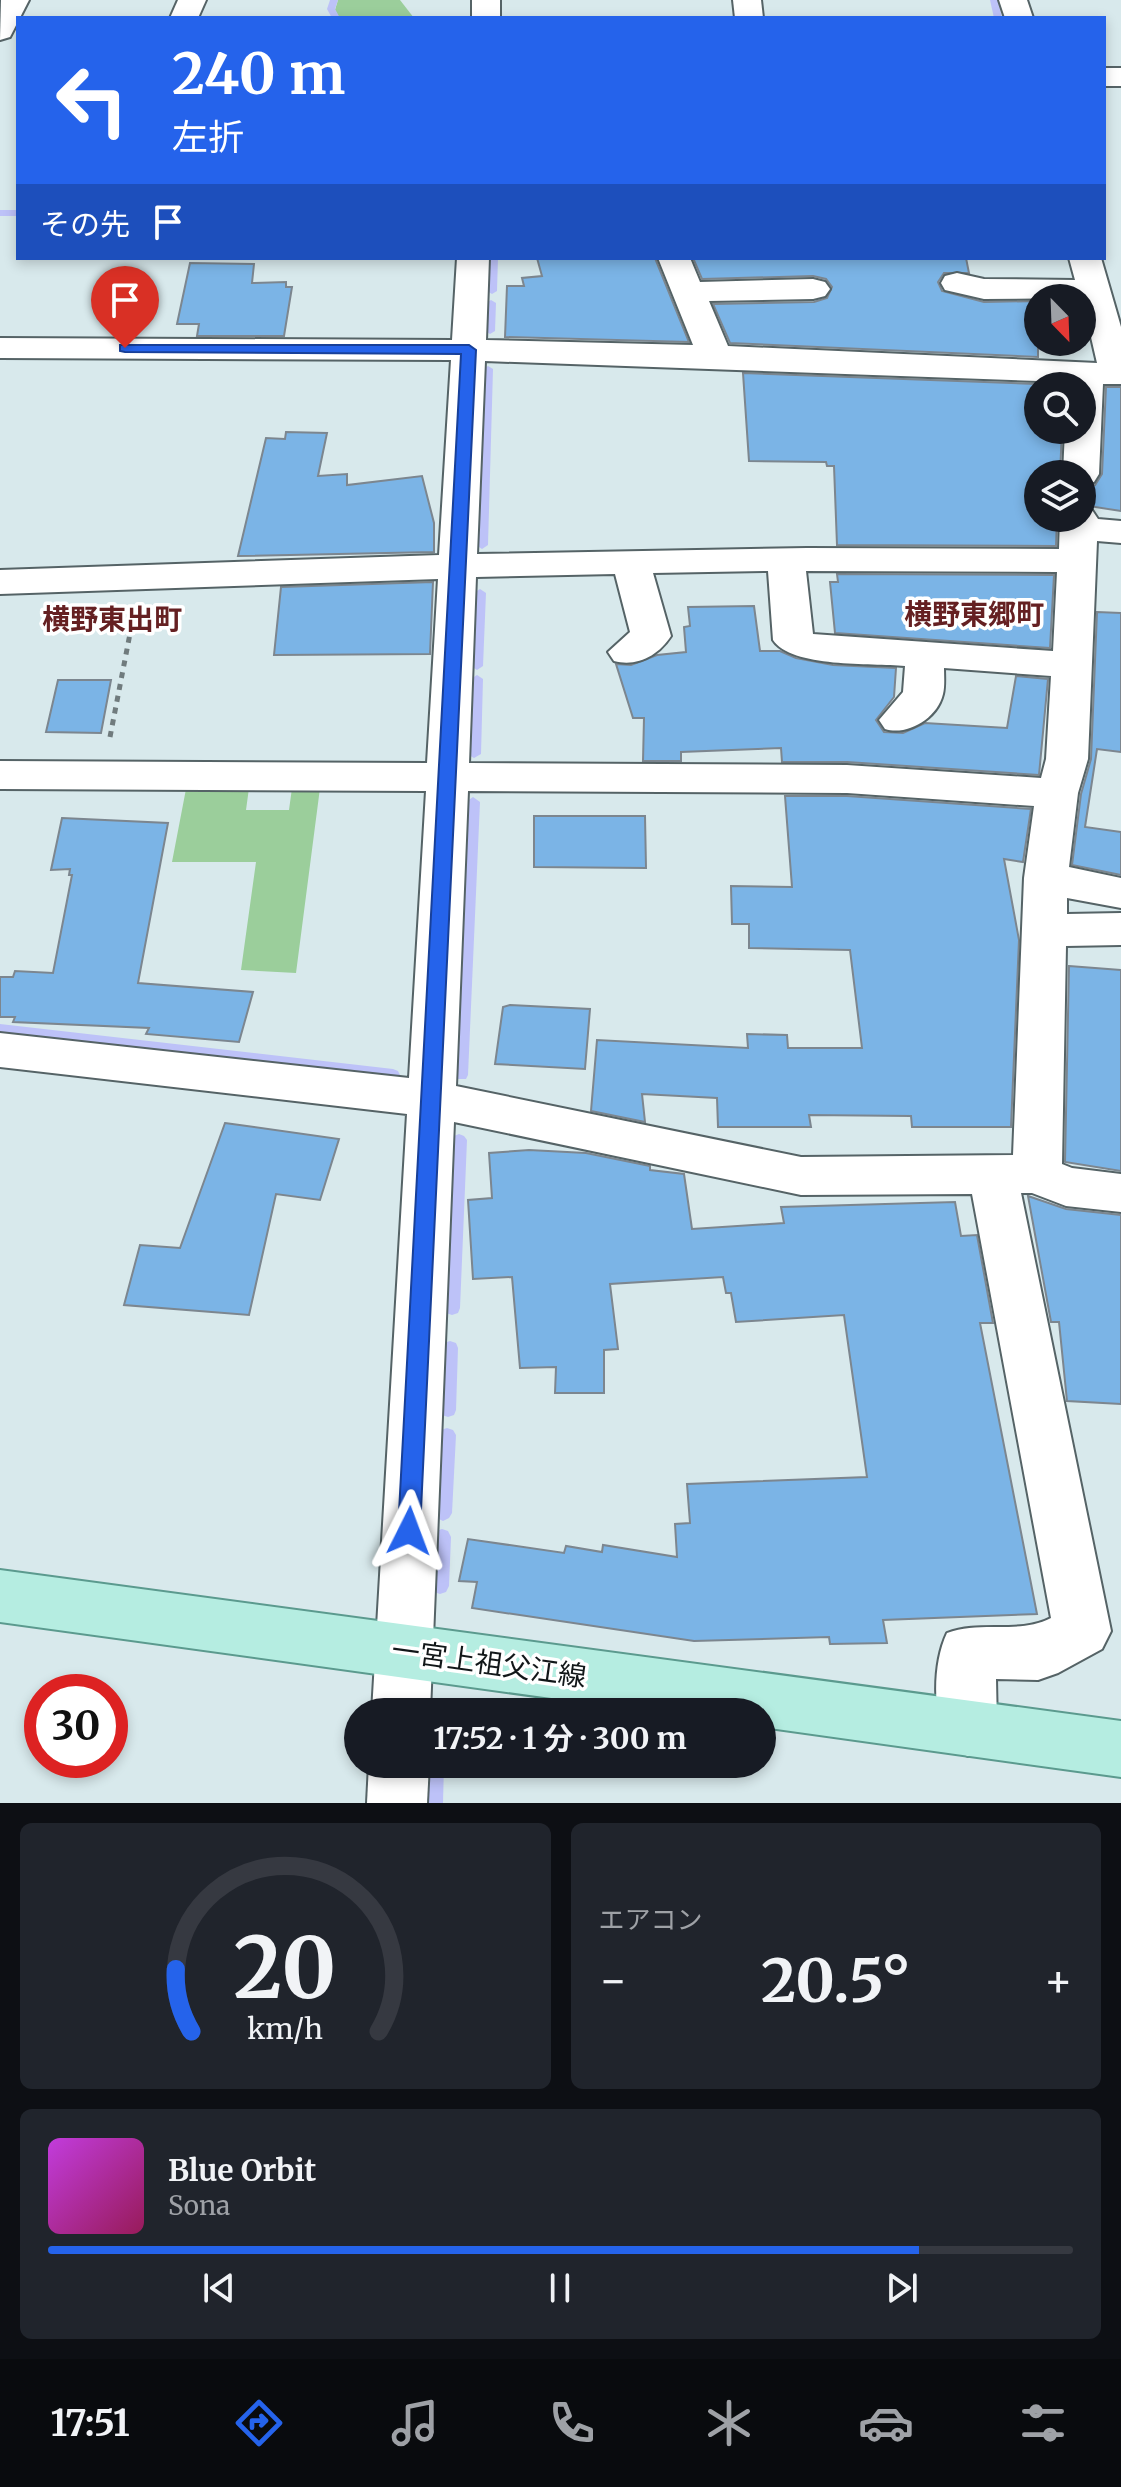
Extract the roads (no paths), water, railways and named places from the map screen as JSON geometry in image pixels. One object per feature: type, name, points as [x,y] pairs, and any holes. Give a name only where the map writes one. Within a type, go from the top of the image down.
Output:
[{"type":"main road","name":"一宮上祖父江線","points":[[0,1596],[1121,1749]]},
{"type":"street","points":[[401,1698],[473,260]]},
{"type":"street","points":[[675,260],[715,356]]},
{"type":"street","points":[[1086,260],[1092,284]]},
{"type":"street","points":[[957,283],[984,289],[1024,289]]},
{"type":"street","points":[[688,292],[813,289]]},
{"type":"street","points":[[1085,460],[1108,374],[1096,302]]},
{"type":"street","points":[[0,348],[469,350],[715,356],[1108,374]]},
{"type":"street","points":[[0,582],[458,567],[786,561],[1121,532]]},
{"type":"street","points":[[968,1728],[967,1652],[1038,1654],[1082,1631],[1015,1174],[1045,930],[1046,878],[1057,793],[1067,759],[1078,536]]},
{"type":"street","points":[[786,561],[793,640],[806,646],[1073,665]]},
{"type":"street","points":[[628,652],[651,636],[631,564]]},
{"type":"street","points":[[899,720],[923,695],[925,656]]},
{"type":"street","points":[[0,775],[847,779],[1057,793]]},
{"type":"street","points":[[1046,878],[1121,893]]},
{"type":"street","points":[[1045,930],[1121,929]]},
{"type":"street","points":[[0,1050],[431,1099],[801,1176],[1015,1174],[1066,1187],[1121,1193]]},
{"type":"street","points":[[397,1803],[398,1778]]},
{"type":"waterway","points":[[334,0],[331,9],[335,16]]},
{"type":"waterway","points":[[994,0],[998,16]]},
{"type":"waterway","points":[[0,213],[16,213]]},
{"type":"waterway","points":[[492,291],[493,260]]},
{"type":"waterway","points":[[490,331],[491,303]]},
{"type":"waterway","points":[[482,545],[488,369]]},
{"type":"waterway","points":[[477,666],[480,593]]},
{"type":"waterway","points":[[474,754],[477,679]]},
{"type":"waterway","points":[[461,1075],[473,802]]},
{"type":"waterway","points":[[0,1029],[393,1075]]},
{"type":"waterway","points":[[452,1308],[459,1140]]},
{"type":"waterway","points":[[448,1410],[450,1348]]},
{"type":"waterway","points":[[443,1513],[447,1435]]},
{"type":"waterway","points":[[440,1586],[442,1537]]},
{"type":"waterway","points":[[433,1803],[434,1778]]},
{"type":"district","name":"横野東郷町","points":[[974,614]]},
{"type":"district","name":"横野東出町","points":[[112,619]]}]
